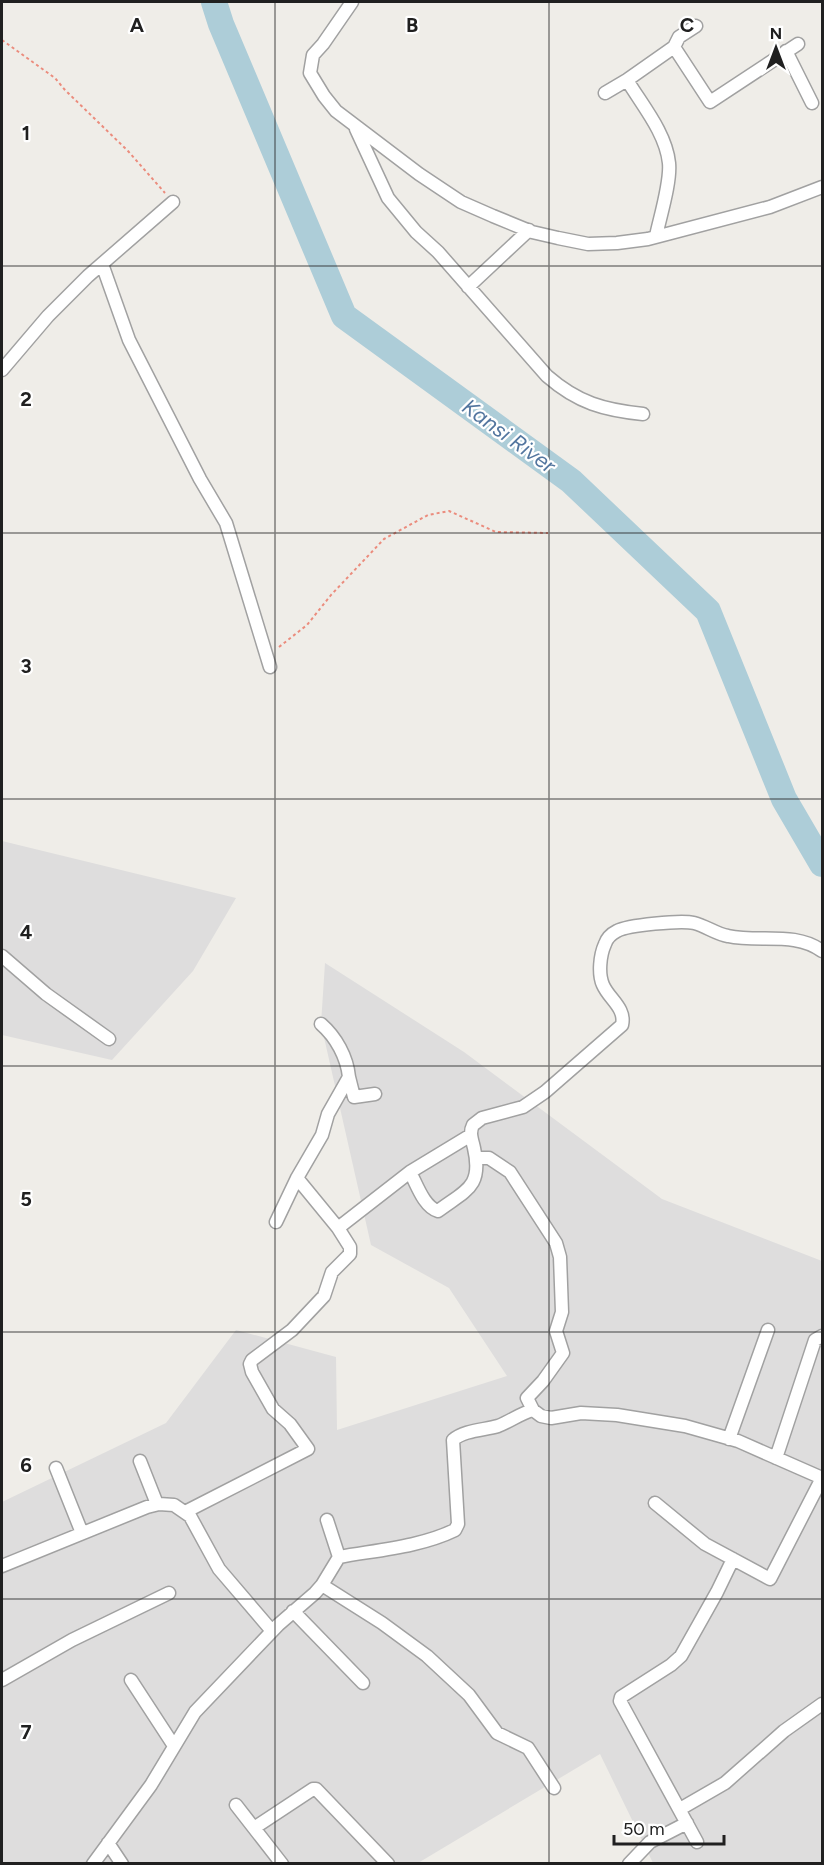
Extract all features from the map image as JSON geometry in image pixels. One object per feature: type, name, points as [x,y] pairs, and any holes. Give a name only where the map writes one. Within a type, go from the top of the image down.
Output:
[{"type":"street","points":[[352,2],[313,56],[310,73],[324,96],[336,111],[354,125],[419,174],[461,202],[529,230],[588,244],[617,243],[656,236],[770,207],[822,187]]},
{"type":"street","points":[[605,93],[674,47],[680,37],[696,27]]},
{"type":"street","points":[[674,47],[710,102],[798,44]]},
{"type":"street","points":[[786,51],[812,104]]},
{"type":"street","points":[[627,80],[655,125],[666,150],[669,164],[656,236]]},
{"type":"street","points":[[354,125],[387,198],[416,232],[438,252],[547,376],[564,391],[592,405],[619,412],[643,414]]},
{"type":"street","points":[[2,370],[48,316],[102,264],[173,202]]},
{"type":"street","points":[[468,287],[529,230]]},
{"type":"street","points":[[102,264],[129,340],[200,479],[226,523],[269,661]]},
{"type":"street","points":[[410,1172],[427,1203],[433,1210],[438,1211],[472,1184],[476,1176],[476,1158],[470,1130],[477,1121],[520,1109],[545,1092],[622,1025],[623,1013],[603,986],[601,977],[604,945],[615,932],[631,927],[687,922],[729,937],[786,939],[804,942],[822,951]]},
{"type":"street","points":[[2,956],[46,994],[109,1040]]},
{"type":"street","points":[[321,1024],[334,1038],[342,1052],[354,1097],[375,1094]]},
{"type":"street","points":[[276,1222],[297,1178],[322,1135],[328,1114],[349,1077]]},
{"type":"street","points":[[338,1228],[410,1172],[471,1135]]},
{"type":"street","points":[[476,1158],[489,1158],[510,1172],[556,1243],[560,1257],[562,1312],[556,1331],[563,1353],[543,1381],[527,1398],[533,1410],[541,1416],[551,1418],[581,1413],[617,1415],[685,1426],[729,1438],[822,1478],[770,1579],[705,1545],[654,1503]]},
{"type":"street","points":[[185,1512],[308,1449],[290,1424],[273,1409],[252,1372],[250,1364],[252,1360],[292,1330],[324,1296],[332,1272],[350,1254],[350,1247],[338,1228],[297,1178]]},
{"type":"street","points":[[729,1438],[768,1330]]},
{"type":"street","points":[[776,1458],[815,1340],[822,1336]]},
{"type":"street","points":[[93,1863],[140,1803],[195,1712],[272,1631],[322,1585],[339,1557],[415,1543],[455,1530],[458,1524],[453,1440],[458,1435],[498,1426],[533,1410]]},
{"type":"street","points":[[140,1461],[157,1504]]},
{"type":"street","points":[[56,1468],[82,1533]]},
{"type":"street","points":[[2,1566],[157,1504],[174,1505],[190,1516],[219,1569],[272,1631]]},
{"type":"street","points":[[327,1520],[339,1557]]},
{"type":"street","points":[[698,1842],[620,1701],[621,1696],[671,1665],[681,1656],[733,1559]]},
{"type":"street","points":[[322,1585],[382,1623],[427,1656],[469,1695],[497,1733],[528,1748],[554,1788]]},
{"type":"street","points":[[2,1677],[169,1593]]},
{"type":"street","points":[[293,1611],[363,1683]]},
{"type":"street","points":[[131,1680],[174,1746]]},
{"type":"street","points":[[680,1809],[725,1783],[784,1731],[822,1704]]},
{"type":"street","points":[[254,1828],[312,1789],[316,1789],[388,1863]]},
{"type":"street","points":[[236,1805],[282,1863]]},
{"type":"street","points":[[629,1863],[650,1842],[687,1823]]},
{"type":"street","points":[[108,1843],[122,1863]]},
{"type":"path","points":[[2,40],[55,78],[128,151],[173,202]]},
{"type":"path","points":[[269,661],[307,625],[331,595],[384,540],[428,515],[449,511],[496,532],[549,533]]},
{"type":"shaded area","points":[[2,841],[236,898],[193,971],[112,1060],[2,1035]]},
{"type":"shaded area","points":[[325,963],[464,1052],[662,1199],[822,1261],[822,1863],[653,1863],[600,1754],[418,1863],[2,1864],[2,1502],[166,1423],[236,1330],[336,1357],[337,1430],[507,1376],[449,1288],[371,1245],[321,1024]]},
{"type":"waterway","name":"Kansi River","points":[[214,2],[221,24],[344,316],[571,481],[708,611],[784,799],[822,864]]}]
